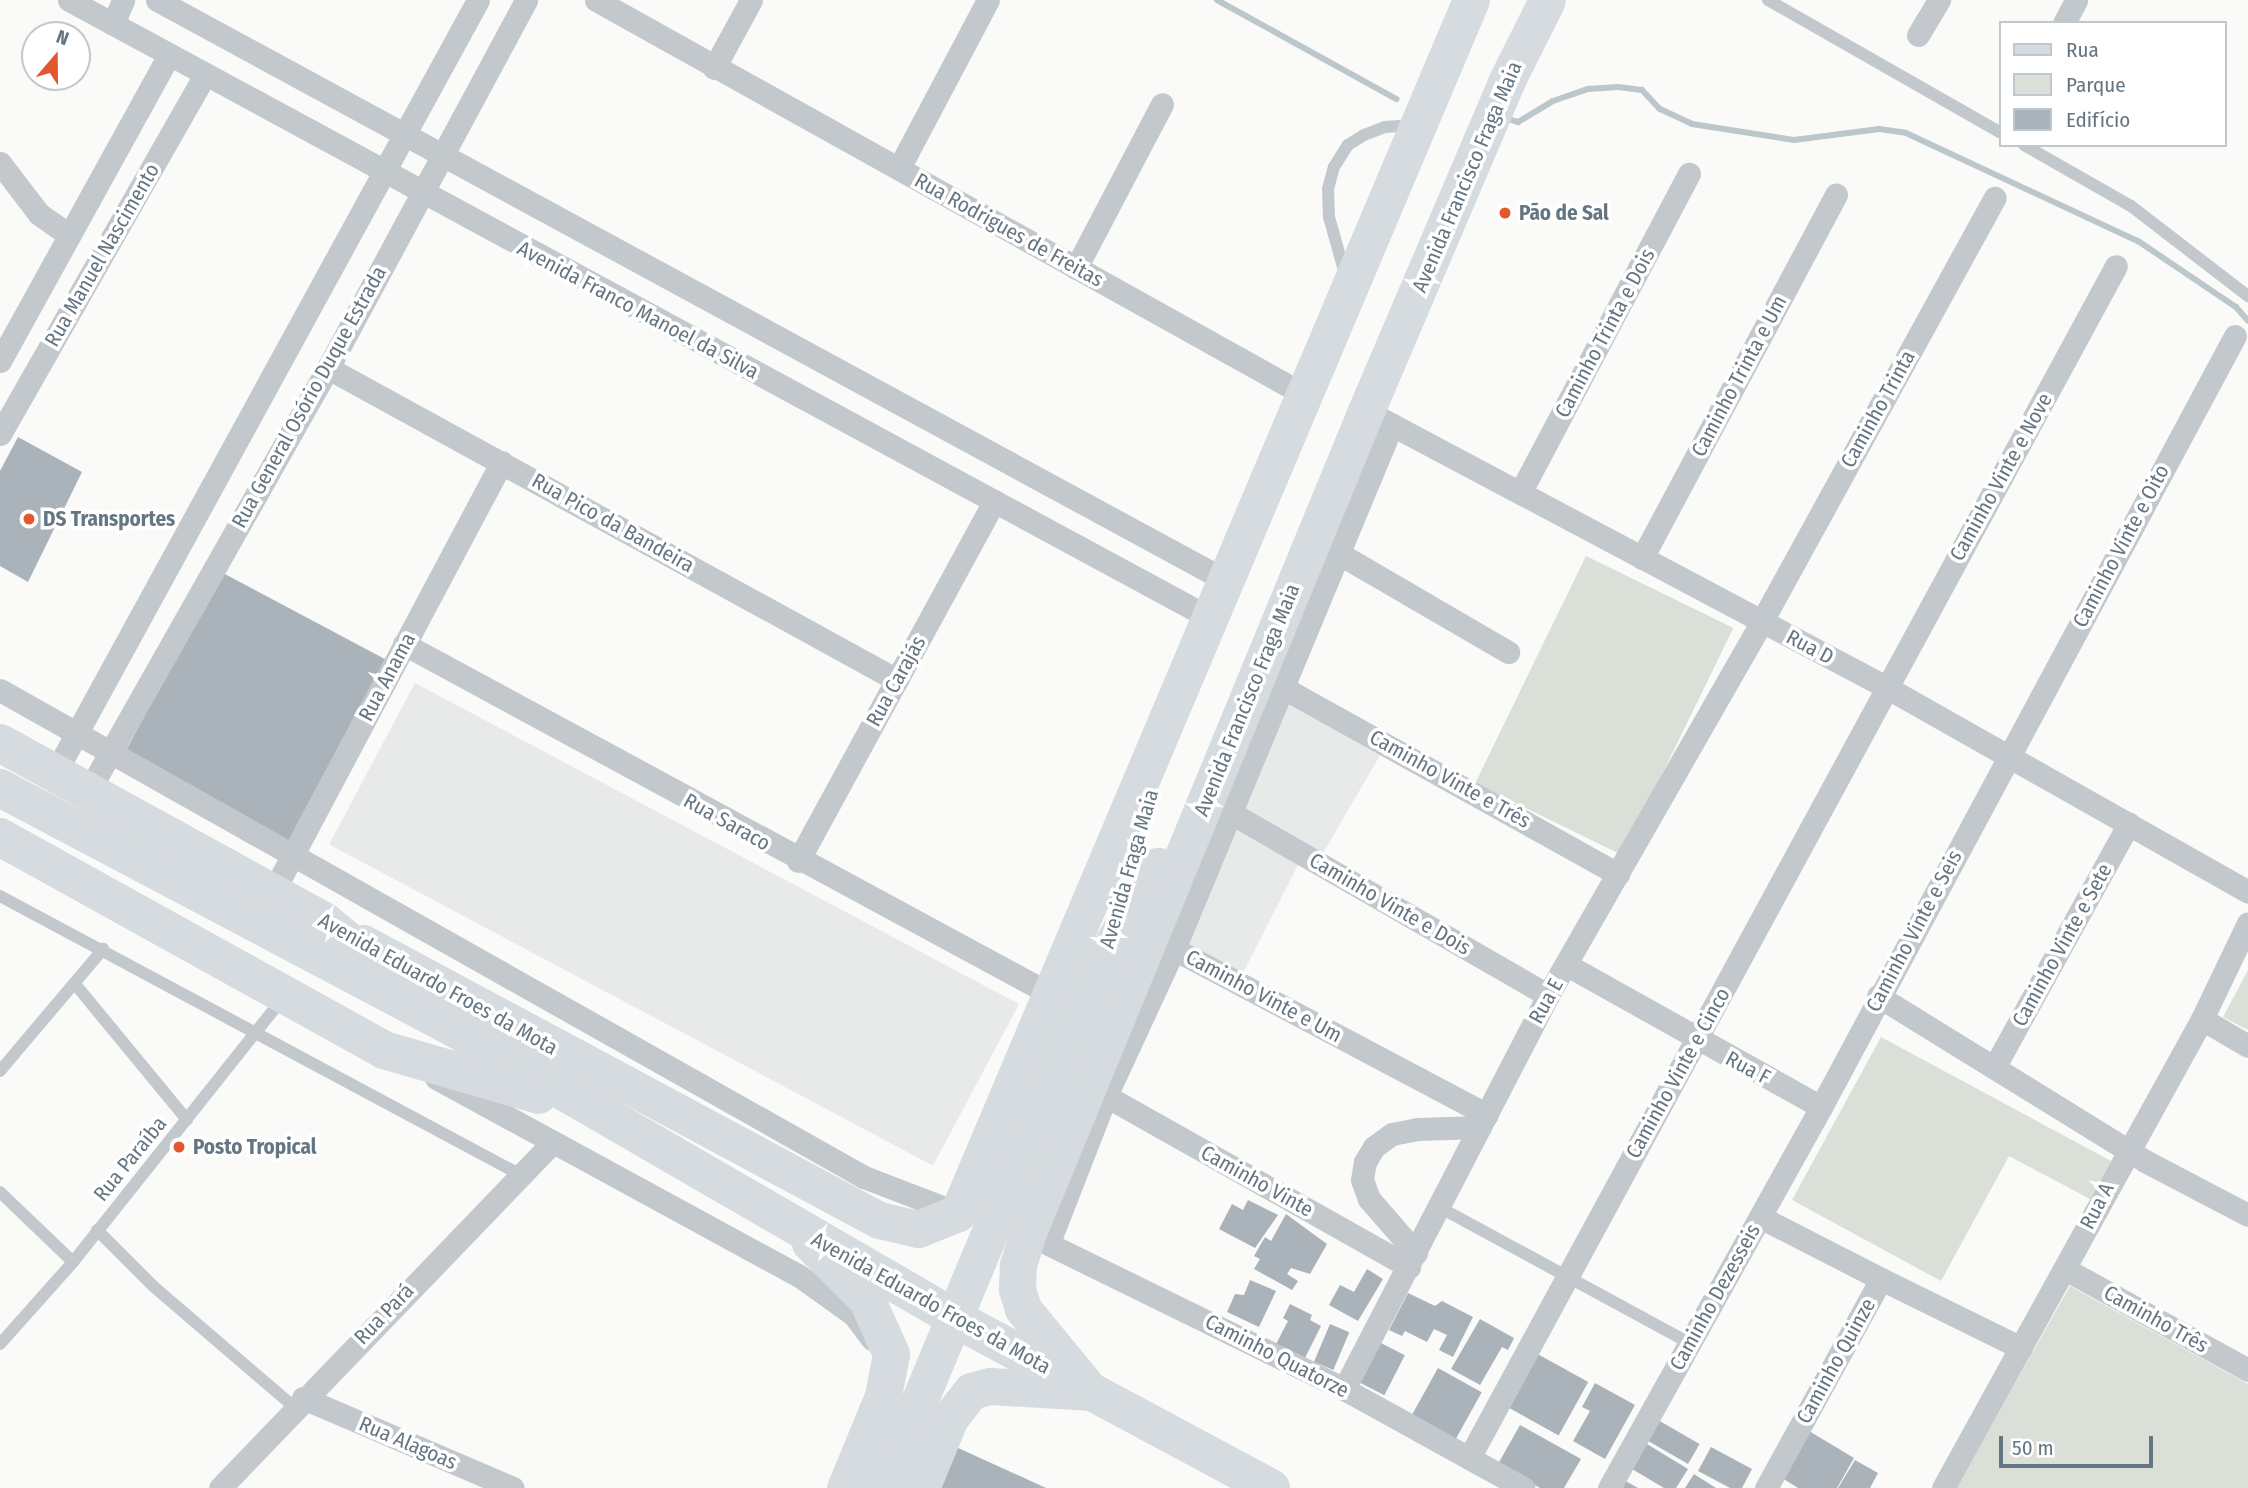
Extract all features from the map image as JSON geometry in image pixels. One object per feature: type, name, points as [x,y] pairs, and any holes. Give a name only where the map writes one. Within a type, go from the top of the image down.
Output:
[{"type":"highway","name":"Avenida Eduardo Froes da Mota","points":[[0,743],[325,922]]},
{"type":"highway","name":"Avenida Eduardo Froes da Mota","points":[[0,788],[454,1028],[782,1220],[1091,1392],[1271,1488]]},
{"type":"highway","name":"Avenida Eduardo Froes da Mota","points":[[0,836],[384,1050],[594,1111]]},
{"type":"highway","points":[[325,922],[454,1028]]},
{"type":"main road","points":[[1038,1238],[992,1248],[968,1238],[958,1213],[1176,699],[1223,579],[1471,0]]},
{"type":"main road","name":"Avenida Francisco Fraga Maia","points":[[1091,1392],[1023,1310],[1017,1277],[1038,1238],[1230,741],[1379,418],[1507,80],[1547,0]]},
{"type":"main road","name":"Avenida Fraga Maia","points":[[1100,968],[1176,699]]},
{"type":"main road","name":"Avenida Fraga Maia","points":[[1100,968],[1230,741]]},
{"type":"main road","name":"Avenida Eduardo Froes da Mota","points":[[325,922],[438,987],[879,1220],[918,1229],[958,1213]]},
{"type":"main road","points":[[883,1488],[1100,968]]},
{"type":"main road","points":[[782,1220],[831,1261],[867,1300],[888,1342],[886,1383],[845,1488]]},
{"type":"main road","points":[[886,1383],[918,1378],[935,1385],[950,1418]]},
{"type":"main road","points":[[921,1488],[950,1418],[971,1391],[990,1386],[1091,1392]]},
{"type":"street","name":"Avenida Franco Manoel da Silva","points":[[69,0],[421,194],[1208,617]]},
{"type":"street","points":[[113,24],[123,0]]},
{"type":"street","name":"Avenida Franco Manoel da Silva","points":[[157,0],[1223,579]]},
{"type":"street","name":"Rua General Osório Duque Estrada","points":[[55,773],[478,0]]},
{"type":"street","name":"Rua General Osório Duque Estrada","points":[[88,792],[328,368],[526,0]]},
{"type":"street","name":"Rua Rodrigues de Freitas","points":[[596,0],[1303,394]]},
{"type":"street","points":[[714,68],[751,0]]},
{"type":"street","points":[[898,168],[988,0]]},
{"type":"street","points":[[1918,35],[1939,0]]},
{"type":"street","points":[[2065,21],[2076,0]]},
{"type":"street","name":"Rua Manuel Nascimento","points":[[0,361],[169,55]]},
{"type":"street","name":"Rua Manuel Nascimento","points":[[0,434],[204,76]]},
{"type":"street","points":[[1076,268],[1162,104]]},
{"type":"street","points":[[0,163],[39,214],[69,235]]},
{"type":"street","name":"Caminho Trinta e Dois","points":[[1521,491],[1689,174]]},
{"type":"street","name":"Caminho Trinta e Um","points":[[1642,558],[1836,194]]},
{"type":"street","name":"Caminho Trinta","points":[[1762,621],[1994,198]]},
{"type":"street","name":"Caminho Vinte e Nove","points":[[1886,687],[2116,266]]},
{"type":"street","name":"Caminho Vinte e Oito","points":[[2008,756],[2235,336]]},
{"type":"street","name":"Rua Pico da Bandeira","points":[[328,368],[897,680]]},
{"type":"street","points":[[1174,949],[1280,686],[1338,554],[1379,418]]},
{"type":"street","name":"Rua D","points":[[1379,418],[1886,687],[2248,892]]},
{"type":"street","name":"Rua Anama","points":[[273,892],[502,462]]},
{"type":"street","name":"Rua Carajás","points":[[798,861],[994,501]]},
{"type":"street","points":[[1338,554],[1508,652]]},
{"type":"street","name":"Rua E","points":[[1344,1389],[1548,995],[1762,621]]},
{"type":"street","name":"Rua Saraco","points":[[404,644],[798,861],[1052,995]]},
{"type":"street","name":"Caminho Vinte e Três","points":[[1280,686],[1618,874]]},
{"type":"street","name":"Caminho Vinte e Cinco","points":[[1469,1458],[1886,687]]},
{"type":"street","points":[[0,691],[864,1177],[958,1213]]},
{"type":"street","name":"Caminho Vinte e Seis","points":[[1821,1107],[2008,756]]},
{"type":"street","name":"Caminho Vinte e Dois","points":[[1231,813],[1548,995]]},
{"type":"street","name":"Caminho Vinte e Sete","points":[[1995,1066],[2129,823]]},
{"type":"street","name":"Rua A","points":[[1943,1488],[2065,1269],[2128,1148],[2202,1019],[2248,923]]},
{"type":"street","name":"Caminho Vinte e Um","points":[[1038,1238],[1174,949],[1484,1121]]},
{"type":"street","name":"Rua F","points":[[1567,965],[1821,1107]]},
{"type":"street","points":[[1878,996],[2128,1148],[2248,1215]]},
{"type":"street","points":[[2202,1019],[2248,1046]]},
{"type":"street","points":[[384,1050],[798,1275],[834,1298],[870,1335],[886,1383]]},
{"type":"street","name":"Caminho Vinte","points":[[1106,1096],[1412,1260]]},
{"type":"street","name":"Caminho Dezesseis","points":[[1609,1488],[1821,1107]]},
{"type":"street","points":[[1412,1260],[1369,1199],[1362,1180],[1365,1162],[1374,1147],[1392,1134],[1484,1121]]},
{"type":"street","name":"Rua Pará","points":[[220,1488],[519,1174],[552,1143]]},
{"type":"street","name":"Caminho Quinze","points":[[1760,1217],[1881,1279],[1766,1488]]},
{"type":"street","name":"Caminho Quatorze","points":[[1038,1238],[1344,1389],[1523,1488]]},
{"type":"street","name":"Caminho Três","points":[[2065,1269],[2248,1370]]},
{"type":"street","points":[[1881,1279],[2021,1348]]},
{"type":"street","name":"Rua Alagoas","points":[[299,1403],[490,1484],[513,1488]]},
{"type":"lane","points":[[1768,0],[2000,131]]},
{"type":"lane","points":[[1349,286],[1329,217],[1328,190],[1334,167],[1348,145],[1364,135],[1385,127],[1418,125]]},
{"type":"lane","points":[[2028,147],[2131,206],[2248,296]]},
{"type":"lane","points":[[2,900],[103,949],[259,1031],[519,1174]]},
{"type":"lane","points":[[0,1071],[103,949]]},
{"type":"lane","points":[[75,984],[187,1120]]},
{"type":"lane","name":"Rua Paraíba","points":[[0,1344],[73,1262],[285,995]]},
{"type":"lane","points":[[0,1192],[73,1262]]},
{"type":"lane","points":[[1439,1207],[1689,1343]]},
{"type":"lane","points":[[97,1230],[153,1286],[299,1403]]},
{"type":"shaded area","points":[[415,683],[1019,1004],[933,1166],[329,845]]},
{"type":"shaded area","points":[[1284,697],[1382,752],[1322,855],[1242,808]]},
{"type":"shaded area","points":[[1235,823],[1300,861],[1241,977],[1183,945]]},
{"type":"green space","points":[[1586,556],[1733,628],[1622,855],[1475,783]]},
{"type":"green space","points":[[2248,970],[2248,1030],[2223,1017]]},
{"type":"green space","points":[[1881,1037],[2111,1161],[2090,1199],[2009,1156],[1941,1281],[1792,1200]]},
{"type":"green space","points":[[2070,1286],[2248,1384],[2248,1488],[1956,1488]]},
{"type":"building","name":"DS Transportes","points":[[18,437],[82,472],[28,582],[0,566],[0,471]]},
{"type":"building","points":[[221,572],[385,659],[288,842],[124,755]]},
{"type":"building","points":[[1248,1200],[1278,1215],[1255,1248],[1219,1229],[1232,1204],[1243,1210]]},
{"type":"building","points":[[1286,1214],[1327,1244],[1310,1274],[1291,1268],[1287,1274],[1298,1281],[1292,1290],[1254,1269],[1260,1259],[1254,1256],[1265,1237],[1271,1241]]},
{"type":"building","points":[[1367,1269],[1383,1279],[1358,1321],[1329,1305],[1340,1285],[1354,1292]]},
{"type":"building","points":[[1250,1280],[1276,1291],[1259,1327],[1227,1312],[1235,1294],[1244,1295]]},
{"type":"building","points":[[1408,1293],[1435,1306],[1442,1301],[1473,1317],[1453,1357],[1439,1350],[1447,1335],[1434,1329],[1427,1342],[1405,1331],[1402,1336],[1389,1330]]},
{"type":"building","points":[[1290,1304],[1312,1315],[1310,1320],[1321,1326],[1304,1360],[1275,1346],[1288,1321],[1283,1318]]},
{"type":"building","points":[[1480,1319],[1514,1338],[1508,1350],[1502,1347],[1480,1385],[1451,1369]]},
{"type":"building","points":[[1330,1324],[1349,1332],[1333,1370],[1314,1362]]},
{"type":"building","points":[[1379,1342],[1405,1355],[1384,1395],[1359,1382]]},
{"type":"building","points":[[1534,1352],[1588,1382],[1559,1435],[1504,1405]]},
{"type":"building","points":[[1438,1368],[1482,1392],[1455,1440],[1411,1416]]},
{"type":"building","points":[[1595,1383],[1635,1405],[1605,1459],[1573,1441],[1590,1411],[1582,1407]]},
{"type":"building","points":[[1658,1420],[1700,1444],[1688,1464],[1646,1440]]},
{"type":"building","points":[[1520,1425],[1581,1459],[1564,1488],[1540,1488],[1498,1464]]},
{"type":"building","points":[[1809,1431],[1854,1458],[1837,1488],[1798,1488],[1782,1478]]},
{"type":"building","points":[[1642,1441],[1688,1469],[1676,1488],[1664,1488],[1627,1466]]},
{"type":"building","points":[[956,1447],[1046,1488],[940,1488]]},
{"type":"building","points":[[1711,1447],[1752,1469],[1742,1488],[1730,1488],[1698,1471]]},
{"type":"building","points":[[1855,1460],[1878,1473],[1870,1488],[1838,1488]]},
{"type":"building","points":[[1694,1474],[1716,1488],[1685,1488]]},
{"type":"building","points":[[1624,1480],[1638,1488],[1620,1488]]},
{"type":"waterway","points":[[1217,0],[1396,99]]},
{"type":"waterway","points":[[1505,118],[1518,122],[1553,101],[1588,89],[1618,87],[1642,90],[1660,109],[1692,124],[1794,140],[1879,129],[1906,133],[2138,241],[2236,307],[2248,321]]},
{"type":"place","name":"Pão de Sal","points":[[1505,213]]},
{"type":"place","name":"DS Transportes","points":[[29,519]]},
{"type":"place","name":"Posto Tropical","points":[[179,1147]]}]
